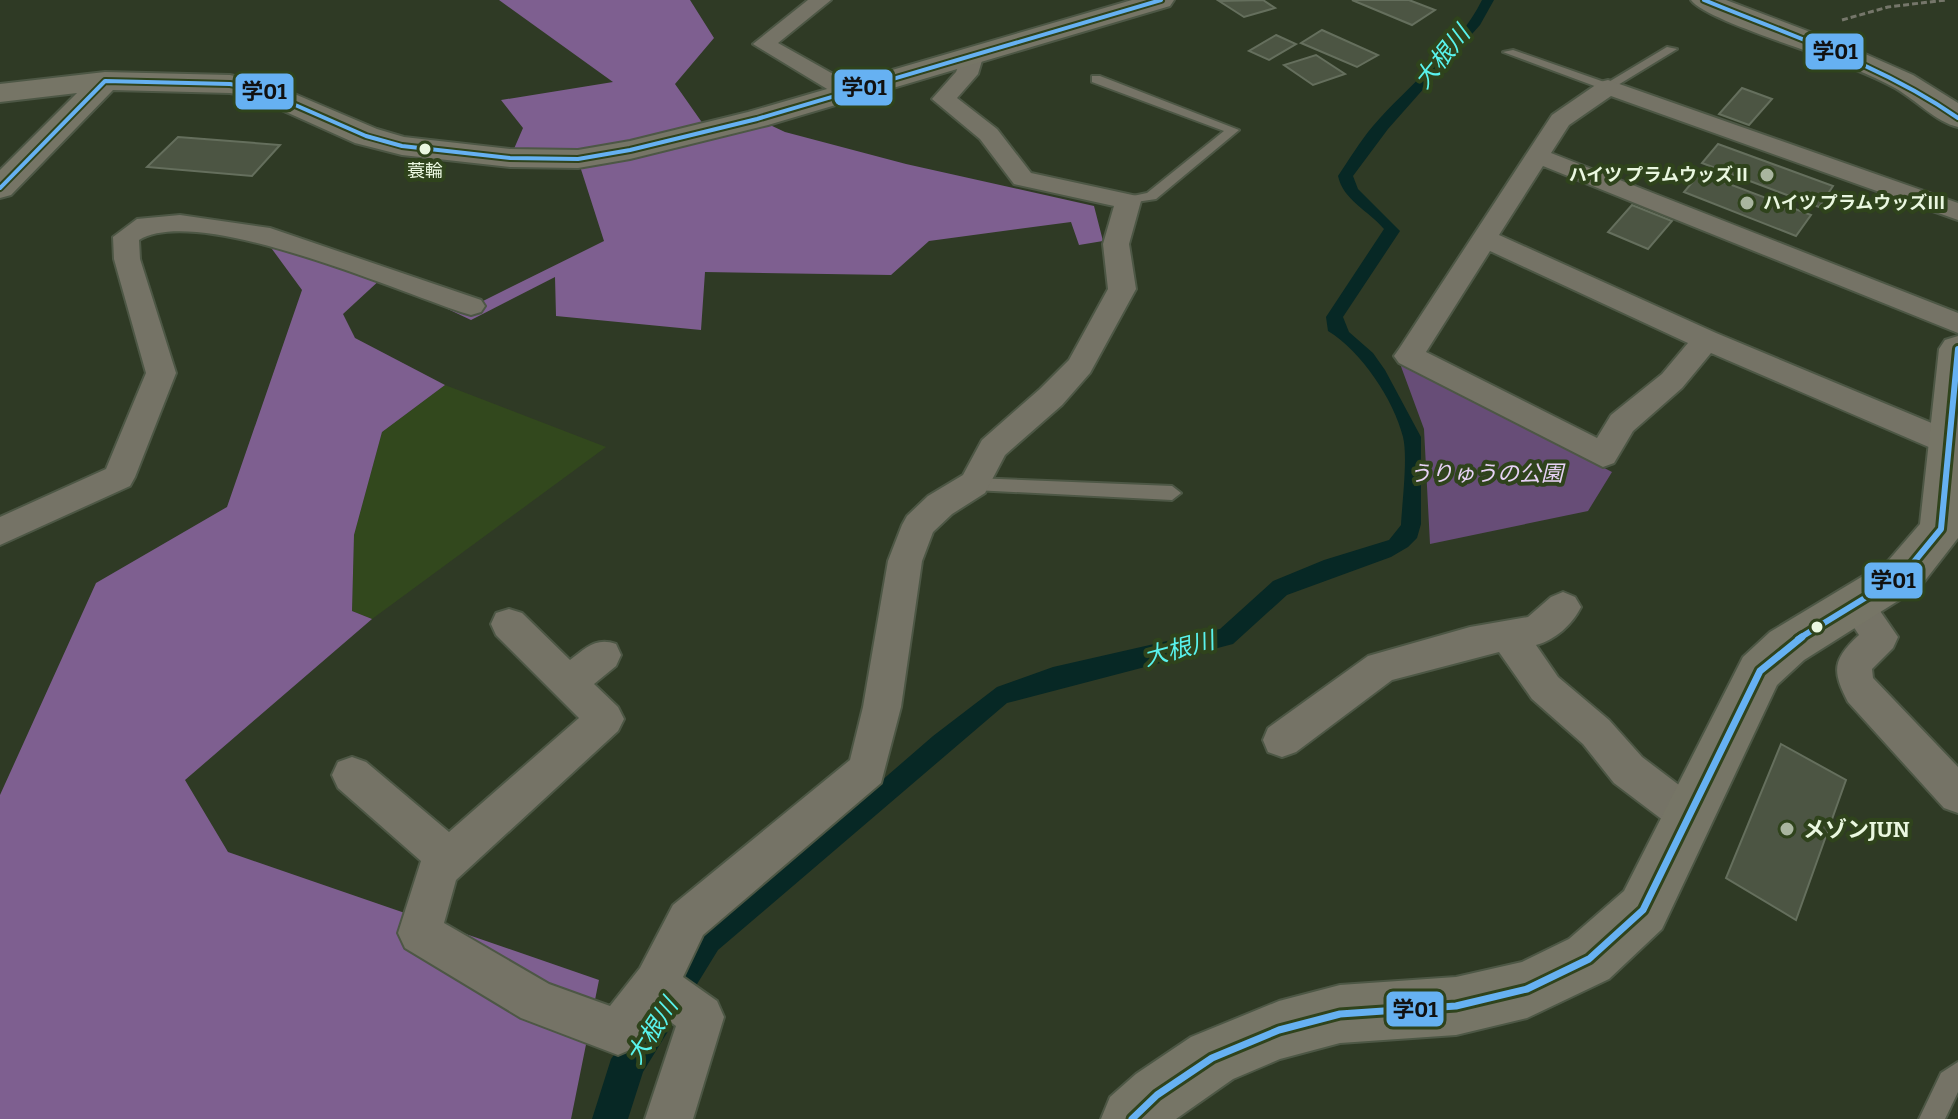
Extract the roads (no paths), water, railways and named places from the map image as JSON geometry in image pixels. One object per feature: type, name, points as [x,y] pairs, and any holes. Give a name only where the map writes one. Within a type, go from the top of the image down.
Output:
[{"type":"street","points":[[821,0],[764,44],[850,93]]},
{"type":"street","points":[[0,93],[105,81],[230,84],[261,90],[366,136],[402,146],[510,158],[578,159],[630,150],[850,93],[1161,0]]},
{"type":"street","points":[[1704,0],[1905,81],[1952,108]]},
{"type":"street","points":[[509,624],[605,719],[439,868],[420,933],[537,1002],[618,1032],[656,984],[688,920],[867,770],[882,707],[905,561],[919,525],[940,505],[974,484],[993,448],[1051,397],[1080,366],[1122,289],[1116,244],[1128,201],[1023,179],[991,133],[969,113],[943,99],[967,74],[972,57]]},
{"type":"street","points":[[6,178],[105,81]]},
{"type":"street","points":[[1706,340],[1672,381],[1622,423],[1603,455],[1409,356],[1560,120],[1608,87],[1958,212]]},
{"type":"street","points":[[1538,156],[1958,324]]},
{"type":"street","points":[[0,532],[119,477],[161,373],[127,259],[126,237],[146,225],[180,223],[261,234],[471,306]]},
{"type":"street","points":[[1483,238],[1706,340],[1949,443]]},
{"type":"street","points":[[1132,1119],[1157,1095],[1212,1058],[1279,1030],[1340,1014],[1456,1006],[1527,989],[1589,959],[1643,910],[1760,671],[1787,646],[1904,574],[1941,529],[1958,349]]},
{"type":"street","points":[[1857,605],[1880,637],[1853,665],[1852,676],[1861,691],[1958,795]]},
{"type":"street","points":[[1282,740],[1381,667],[1470,642],[1538,630],[1563,607]]},
{"type":"street","points":[[1509,637],[1545,688],[1596,732],[1628,770],[1690,817]]},
{"type":"street","points":[[568,683],[603,655]]},
{"type":"street","points":[[352,775],[449,858]]},
{"type":"street","points":[[656,984],[701,1017],[669,1119]]},
{"type":"lane","points":[[1509,52],[1608,87],[1671,49]]},
{"type":"lane","points":[[1096,79],[1233,130],[1151,196],[1128,201]]},
{"type":"lane","points":[[974,484],[1172,493]]},
{"type":"lane","points":[[1932,1119],[1950,1082],[1958,1074]]},
{"type":"water","name":"大根川","points":[[1482,0],[1494,0],[1480,25],[1388,129],[1353,176],[1358,189],[1400,231],[1343,317],[1349,332],[1373,353],[1385,370],[1421,437],[1421,524],[1417,538],[1391,557],[1287,595],[1233,644],[1007,703],[718,950],[643,1072],[628,1119],[592,1119],[611,1059],[699,939],[933,736],[997,687],[1053,667],[1220,629],[1273,581],[1324,560],[1389,540],[1401,525],[1405,456],[1399,423],[1384,392],[1364,364],[1328,331],[1326,317],[1384,229],[1351,199],[1338,176],[1373,126],[1459,35]]},
{"type":"place","name":"蓑輪","points":[[425,149]]},
{"type":"place","name":"ハイツ プラムウッズⅡ","points":[[1767,175]]},
{"type":"place","name":"ハイツ プラムウッズⅢ","points":[[1747,203]]},
{"type":"place","name":"メゾンJUN","points":[[1787,829]]},
{"type":"park label","name":"うりゅうの公園","points":[[1486,473]]}]
